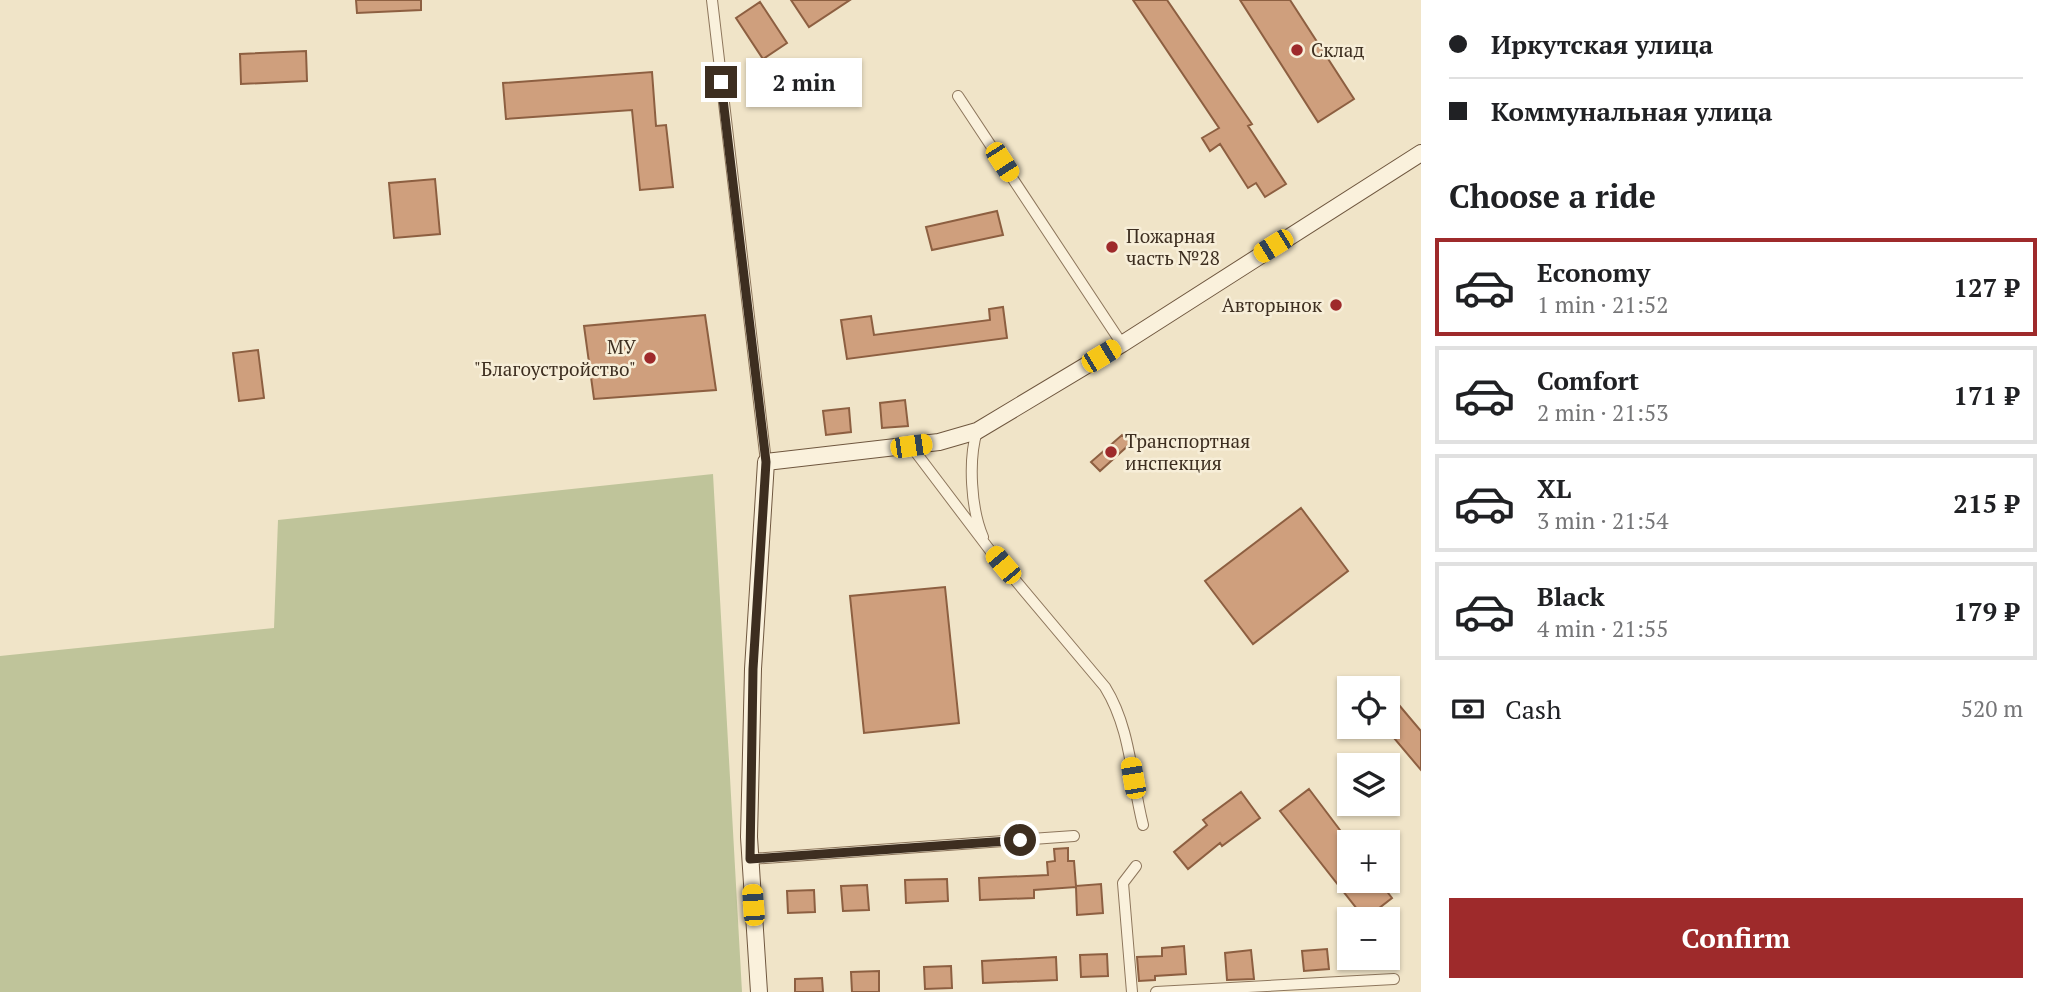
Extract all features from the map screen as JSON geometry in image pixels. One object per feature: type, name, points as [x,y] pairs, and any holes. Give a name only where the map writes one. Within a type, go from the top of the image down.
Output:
[{"type":"street","points":[[712,0],[766,462],[753,669],[750,859],[759,992]]},
{"type":"street","points":[[958,96],[1122,344]]},
{"type":"street","points":[[766,462],[939,442],[977,430],[1122,344],[1421,153]]},
{"type":"street","points":[[977,430],[971,449],[971,463],[977,519],[989,549]]},
{"type":"street","points":[[911,446],[989,549],[1105,687],[1118,707],[1124,725],[1143,825]]},
{"type":"street","points":[[750,859],[1074,836]]},
{"type":"street","points":[[1132,992],[1123,883],[1136,866]]},
{"type":"street","points":[[1156,992],[1394,979]]},
{"type":"green space","points":[[713,474],[742,992],[0,992],[0,656],[274,628],[278,520]]},
{"type":"building","points":[[356,0],[421,0],[421,10],[357,13]]},
{"type":"building","points":[[791,0],[850,0],[809,27]]},
{"type":"building","points":[[1133,0],[1167,0],[1252,124],[1248,126],[1286,184],[1265,197],[1256,183],[1248,188],[1220,144],[1210,151],[1202,138],[1219,128]]},
{"type":"building","name":"Склад","points":[[1240,0],[1290,0],[1354,99],[1318,122]]},
{"type":"building","points":[[760,2],[787,43],[763,59],[736,18]]},
{"type":"building","points":[[306,51],[307,81],[241,84],[240,54]]},
{"type":"building","points":[[652,72],[656,126],[666,125],[673,187],[640,190],[632,110],[506,119],[503,83]]},
{"type":"building","points":[[435,179],[440,234],[394,238],[389,183]]},
{"type":"building","points":[[997,211],[1003,235],[932,250],[926,227]]},
{"type":"building","points":[[1003,307],[1007,338],[847,359],[841,320],[871,316],[874,335],[990,320],[989,309]]},
{"type":"building","name":"МУ \"Благоустройство\"","points":[[705,315],[716,390],[594,399],[584,326]]},
{"type":"building","points":[[258,350],[264,398],[239,401],[233,353]]},
{"type":"building","points":[[905,400],[908,426],[882,428],[880,403]]},
{"type":"building","points":[[849,408],[851,432],[826,435],[823,411]]},
{"type":"building","name":"Транспортная инспекция","points":[[1122,435],[1131,443],[1100,471],[1091,462]]},
{"type":"building","points":[[1301,508],[1348,571],[1253,644],[1205,581]]},
{"type":"building","points":[[945,587],[959,723],[864,733],[850,596]]},
{"type":"building","points":[[1400,706],[1421,731],[1421,770],[1395,739],[1400,739]]},
{"type":"building","points":[[1309,789],[1340,830],[1337,830],[1337,883],[1280,811]]},
{"type":"building","points":[[1241,792],[1260,818],[1222,846],[1220,843],[1188,869],[1174,852],[1207,825],[1203,820]]},
{"type":"building","points":[[1068,848],[1068,861],[1074,861],[1076,886],[1101,884],[1103,913],[1077,915],[1076,887],[1034,890],[1034,898],[980,900],[979,878],[1048,875],[1047,862],[1055,861],[1054,849]]},
{"type":"building","points":[[947,879],[948,901],[906,903],[905,880]]},
{"type":"building","points":[[867,885],[869,910],[843,911],[841,886]]},
{"type":"building","points":[[814,890],[815,912],[788,913],[787,891]]},
{"type":"building","points":[[1345,893],[1388,893],[1392,898],[1380,907],[1356,907]]},
{"type":"building","points":[[1184,946],[1186,974],[1155,976],[1155,980],[1139,981],[1137,957],[1162,956],[1162,948]]},
{"type":"building","points":[[1327,949],[1329,969],[1304,971],[1302,951]]},
{"type":"building","points":[[1251,950],[1254,979],[1227,980],[1225,953]]},
{"type":"building","points":[[1107,954],[1108,976],[1081,977],[1080,955]]},
{"type":"building","points":[[1056,957],[1057,980],[983,983],[982,961]]},
{"type":"building","points":[[951,966],[952,988],[925,989],[924,967]]},
{"type":"building","points":[[879,971],[879,992],[852,992],[851,972]]},
{"type":"building","points":[[822,978],[823,992],[795,992],[795,979]]},
{"type":"place","name":"Склад","points":[[1297,50]]},
{"type":"place","name":"Пожарная часть №28","points":[[1112,247]]},
{"type":"place","name":"Авторынок","points":[[1336,305]]},
{"type":"place","name":"МУ \"Благоустройство\"","points":[[650,358]]},
{"type":"place","name":"Транспортная инспекция","points":[[1111,452]]},
{"type":"route","points":[[721,82],[766,462],[753,669],[750,859],[1020,840]]}]
